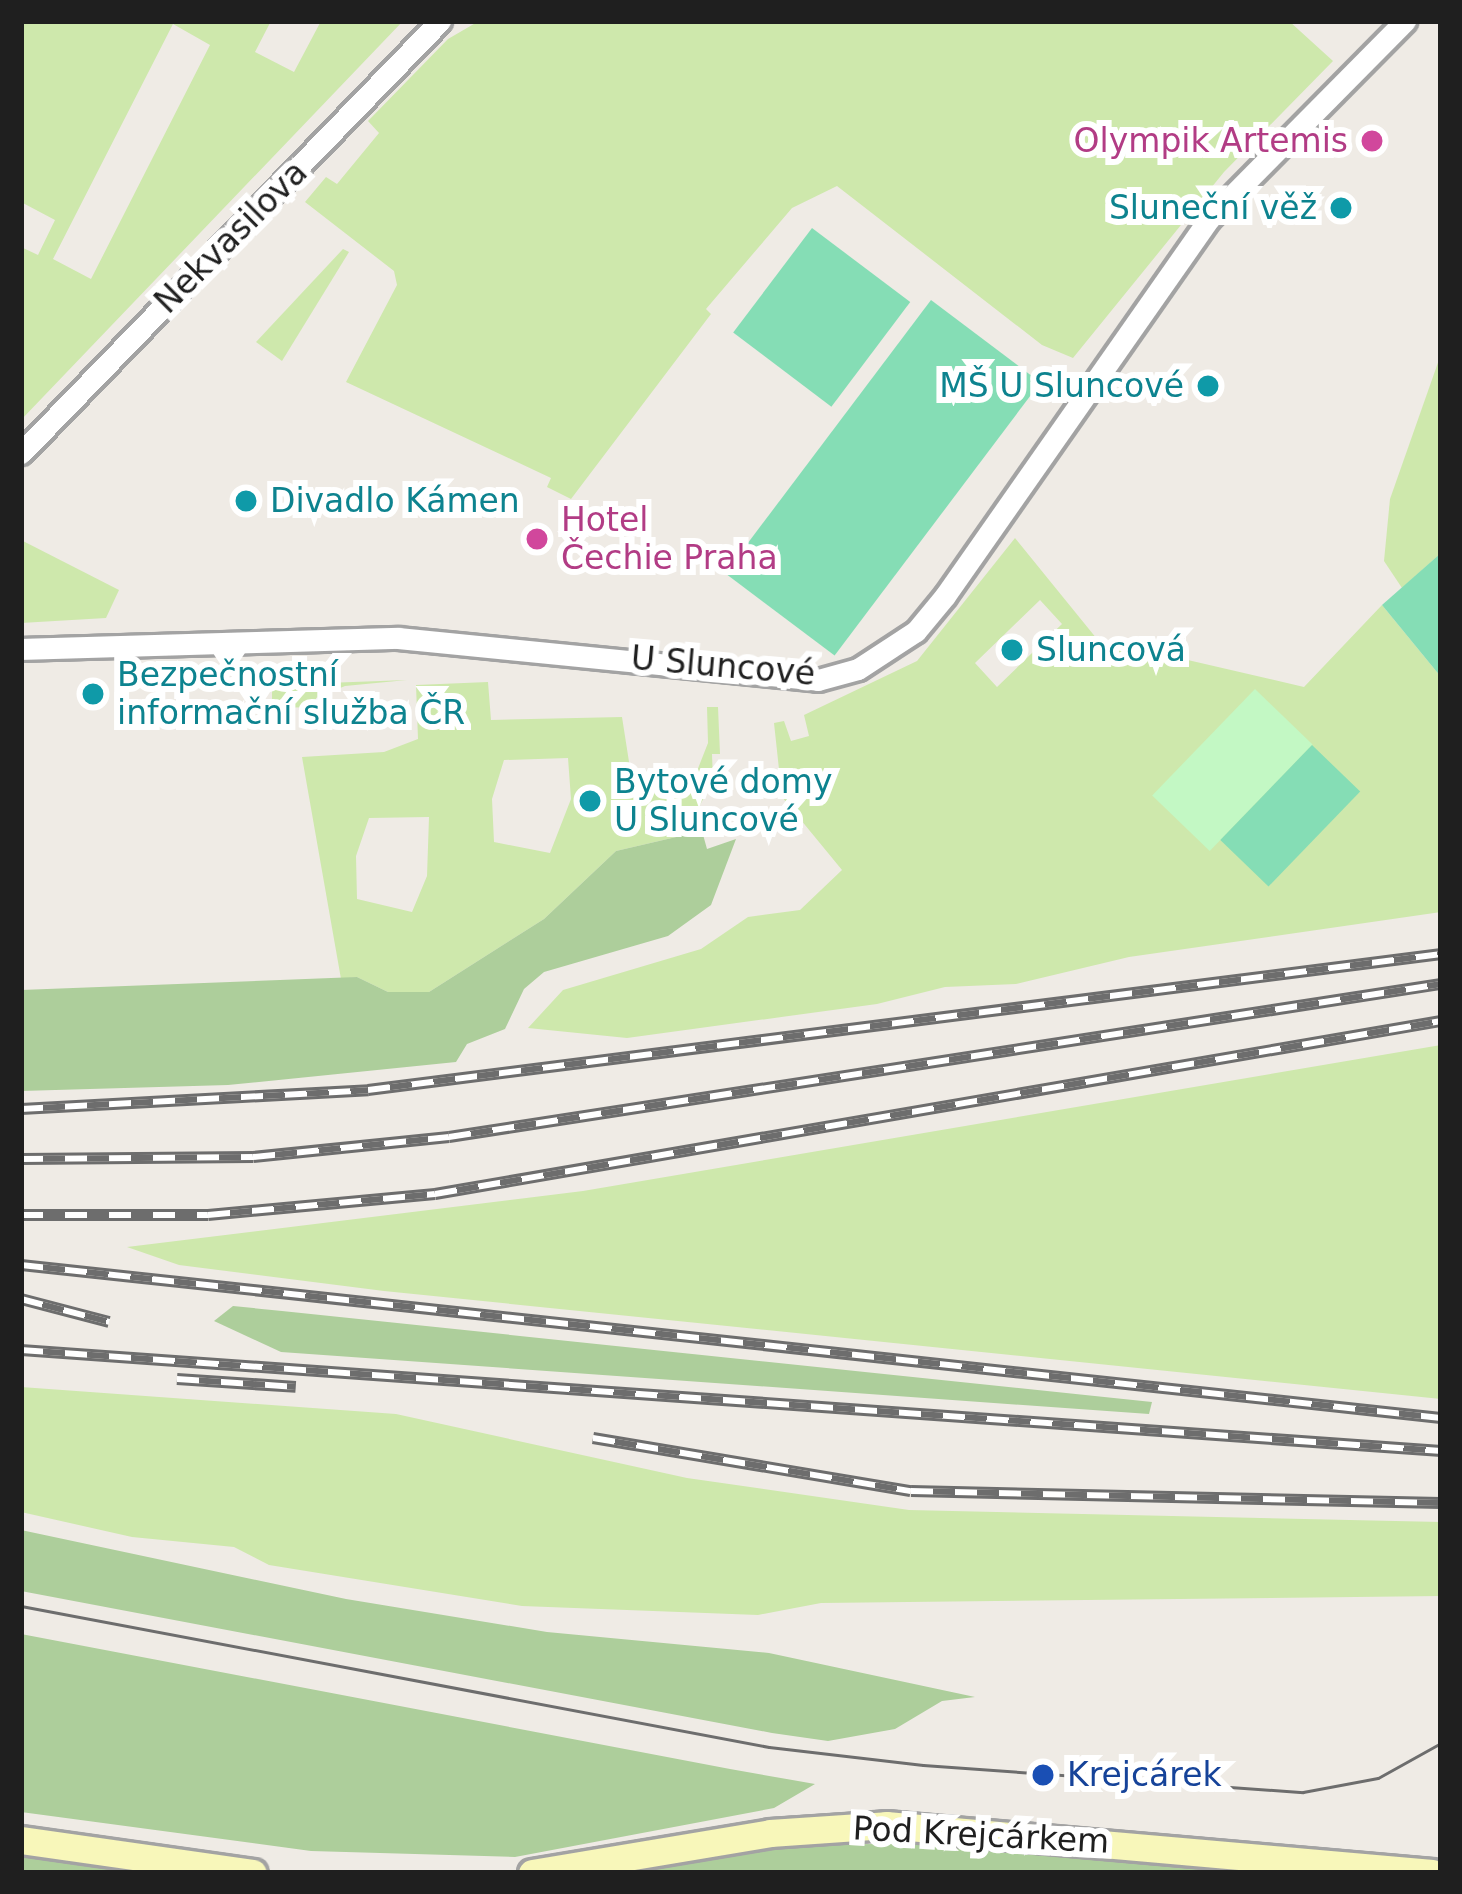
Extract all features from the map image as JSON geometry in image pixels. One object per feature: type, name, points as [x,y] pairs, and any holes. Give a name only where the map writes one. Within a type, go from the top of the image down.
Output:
[{"type":"main road","name":"Pod Krejcárkem","points":[[532,1873],[770,1833],[886,1825],[1430,1867]]},
{"type":"main road","points":[[21,1840],[254,1873]]},
{"type":"street","name":"Nekvasilova","points":[[21,453],[440,21]]},
{"type":"street","name":"U Sluncové","points":[[21,649],[398,638],[818,680],[858,669],[916,632],[945,596],[1209,219],[1405,21]]},
{"type":"green space","points":[[21,21],[271,21],[255,52],[294,72],[321,21],[403,21],[21,420],[21,247],[38,255],[55,220],[21,202]],"holes":[[[173,24],[210,45],[91,279],[53,259]]]},
{"type":"green space","points":[[479,21],[1289,21],[1333,61],[1224,172],[1073,358],[1042,345],[837,186],[792,208],[706,309],[711,314],[571,499],[547,487],[551,478],[346,382],[397,285],[394,271],[305,202],[326,177],[337,184],[379,133],[368,121],[448,39]]},
{"type":"green space","points":[[812,228],[910,302],[831,407],[733,333]]},
{"type":"green space","points":[[343,249],[349,252],[282,361],[256,342]]},
{"type":"green space","points":[[931,300],[1040,382],[835,656],[725,573]]},
{"type":"green space","points":[[1441,354],[1441,553],[1402,588],[1384,561],[1390,499]]},
{"type":"green space","points":[[1015,538],[1097,639],[1304,687],[1382,605],[1441,677],[1441,912],[1129,957],[1016,984],[945,987],[877,1004],[627,1038],[528,1028],[563,990],[701,949],[748,917],[800,910],[842,870],[782,797],[774,723],[784,721],[791,741],[809,736],[804,715],[917,661]],"holes":[[[1040,600],[1062,624],[997,687],[975,663]]]},
{"type":"green space","points":[[21,540],[119,590],[106,618],[21,623]]},
{"type":"green space","points":[[1441,553],[1441,677],[1382,605]]},
{"type":"green space","points":[[407,680],[345,686],[316,698],[316,707],[272,708],[272,685]]},
{"type":"green space","points":[[488,682],[491,720],[622,717],[632,781],[688,794],[708,743],[707,707],[718,707],[720,754],[712,754],[713,782],[697,810],[702,831],[616,851],[544,919],[429,992],[388,992],[357,977],[341,979],[302,757],[384,752],[418,739],[416,685]],"holes":[[[568,758],[571,799],[550,853],[494,842],[492,799],[504,760]],[[429,817],[427,876],[412,912],[357,899],[356,856],[369,818]]]},
{"type":"green space","points":[[1255,689],[1313,745],[1210,851],[1152,795]]},
{"type":"green space","points":[[1312,745],[1360,792],[1269,886],[1220,840]]},
{"type":"green space","points":[[702,831],[707,849],[736,839],[711,905],[668,936],[544,972],[524,989],[505,1029],[467,1044],[456,1062],[228,1085],[21,1091],[21,990],[357,977],[388,992],[429,992],[544,919],[616,851]]},
{"type":"green space","points":[[1441,1045],[1441,1399],[384,1291],[179,1265],[127,1247],[583,1191]]},
{"type":"green space","points":[[233,1306],[1152,1402],[1149,1414],[281,1352],[214,1321]]},
{"type":"green space","points":[[21,1387],[396,1414],[687,1478],[909,1510],[1441,1522],[1441,1596],[821,1603],[758,1615],[522,1606],[269,1565],[234,1547],[132,1537],[21,1512]]},
{"type":"green space","points":[[21,1530],[346,1599],[547,1632],[769,1653],[975,1697],[942,1701],[895,1729],[828,1741],[772,1733],[21,1591]]},
{"type":"green space","points":[[21,1634],[815,1784],[774,1808],[515,1857],[311,1851],[21,1812]]},
{"type":"green space","points":[[960,1843],[1228,1870],[636,1873],[788,1845]]},
{"type":"green space","points":[[21,1853],[126,1870],[147,1873],[21,1873]]},
{"type":"tram line","points":[[21,1606],[769,1747],[923,1765],[1303,1792],[1378,1778],[1441,1743]]},
{"type":"railway","points":[[21,1109],[368,1090],[1441,954]]},
{"type":"railway","points":[[21,1159],[253,1157],[449,1137],[1441,984]]},
{"type":"railway","points":[[21,1215],[208,1215],[435,1194],[1441,1021]]},
{"type":"railway","points":[[21,1265],[1441,1418]]},
{"type":"railway","points":[[21,1299],[109,1322]]},
{"type":"railway","points":[[21,1350],[1441,1451]]},
{"type":"railway","points":[[177,1379],[296,1387]]},
{"type":"railway","points":[[593,1438],[911,1491],[1441,1503]]},
{"type":"place","name":"Olympik Artemis","points":[[1372,141]]},
{"type":"place","name":"Sluneční věž","points":[[1341,208]]},
{"type":"place","name":"MŠ U Sluncové","points":[[1208,386]]},
{"type":"place","name":"Divadlo Kámen","points":[[246,501]]},
{"type":"place","name":"Hotel Čechie Praha","points":[[537,539]]},
{"type":"place","name":"Sluncová","points":[[1012,650]]},
{"type":"place","name":"Bezpečnostní informační služba ČR","points":[[93,694]]},
{"type":"place","name":"Bytové domy U Sluncové","points":[[590,801]]},
{"type":"place","name":"Krejcárek","points":[[1043,1775]]}]
